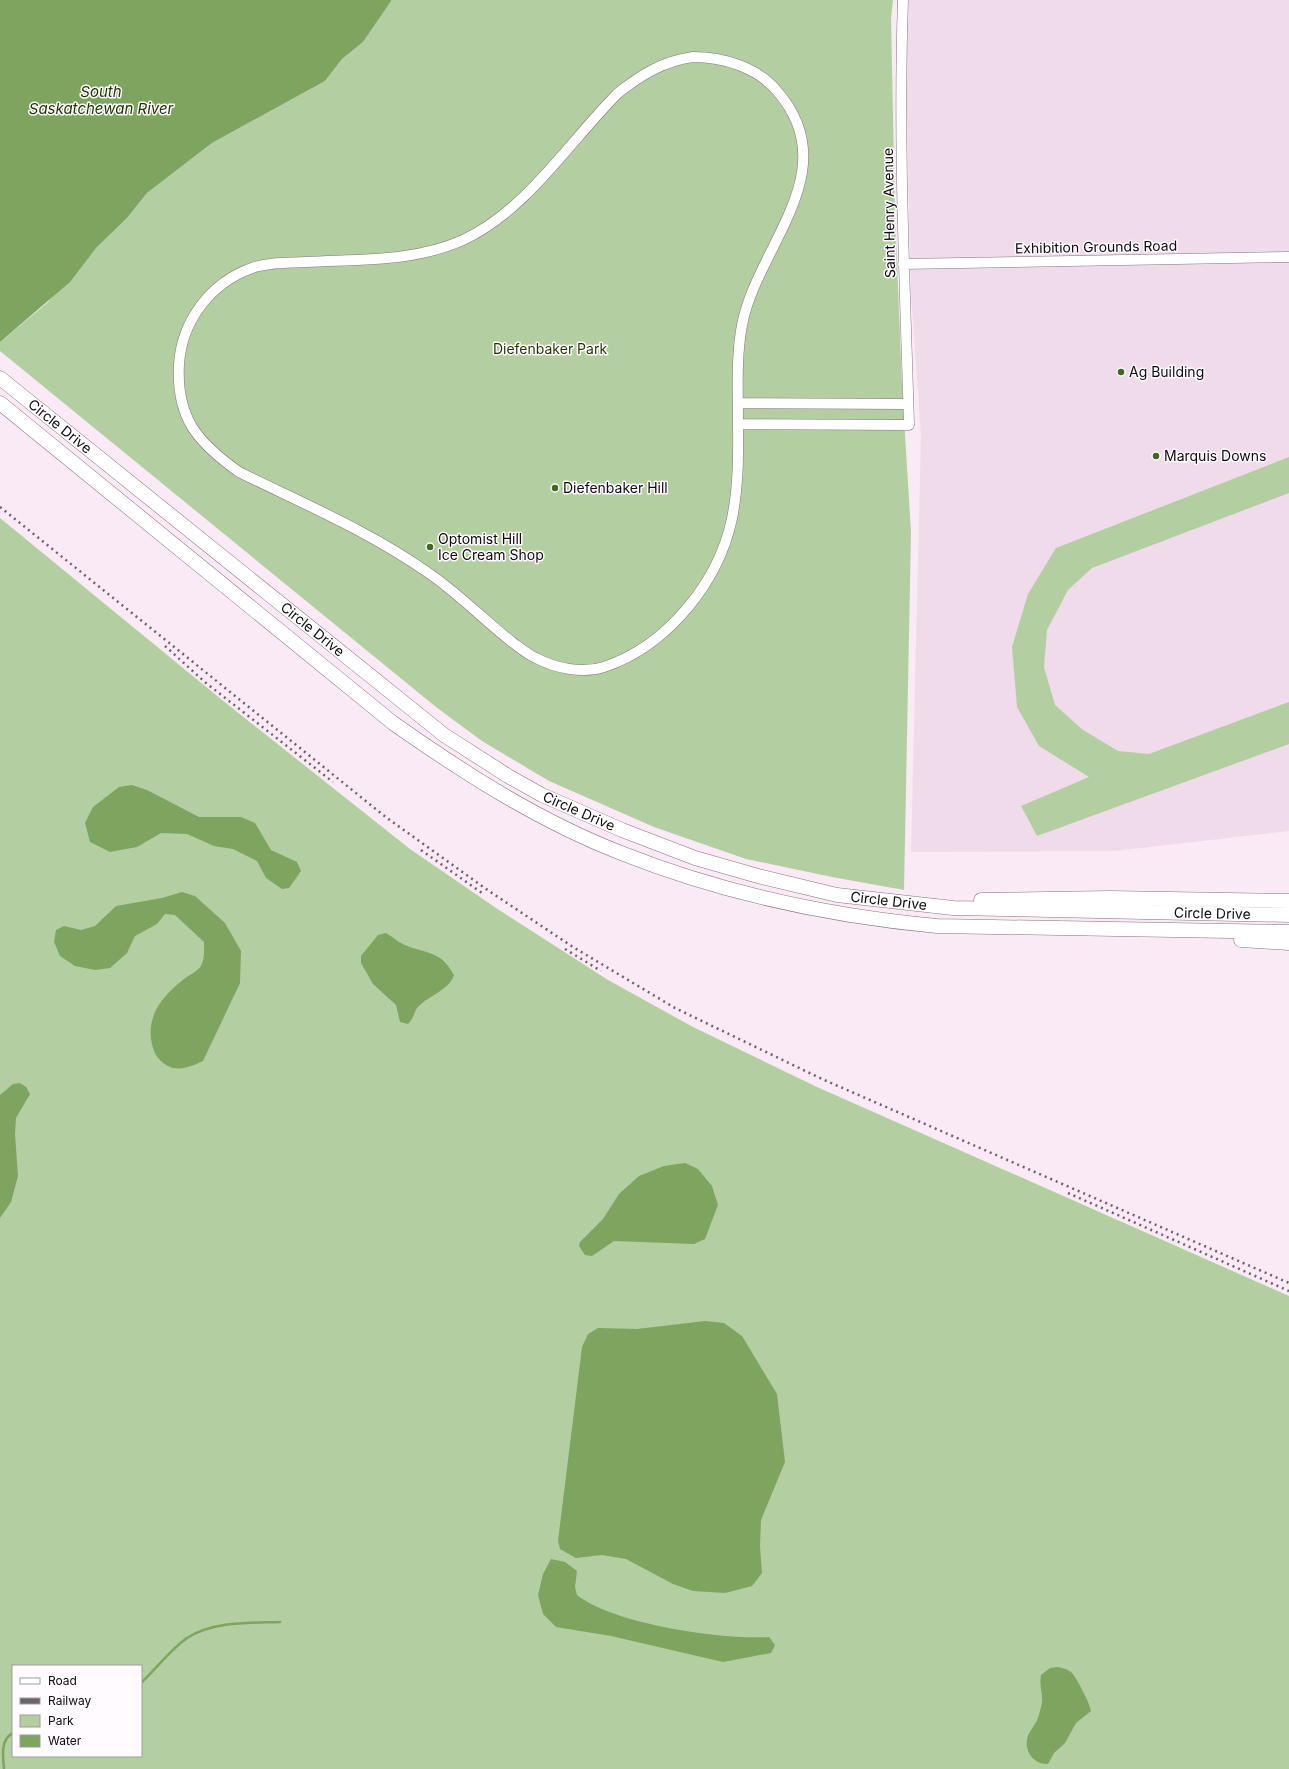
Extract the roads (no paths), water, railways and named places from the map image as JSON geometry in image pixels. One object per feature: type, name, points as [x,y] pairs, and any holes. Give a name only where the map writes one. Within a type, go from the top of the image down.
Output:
[{"type":"highway","name":"Circle Drive","points":[[0,378],[412,711],[444,735],[508,776],[573,809],[622,830],[695,858],[758,876],[852,897],[953,908],[1289,915]]},
{"type":"highway","name":"Circle Drive","points":[[5,407],[393,723],[444,759],[484,784],[557,823],[619,852],[697,880],[762,898],[840,914],[937,926],[1289,932]]},
{"type":"highway","points":[[806,887],[824,885],[895,895],[946,899],[1110,898],[1289,901]]},
{"type":"highway","points":[[1259,901],[1289,898]]},
{"type":"highway","points":[[1090,928],[1104,934],[1289,943]]},
{"type":"street","name":"Saint Henry Avenue","points":[[738,424],[909,425],[904,264],[901,68],[903,0]]},
{"type":"street","points":[[711,57],[750,70],[770,83],[783,98],[793,115],[801,136],[803,160],[801,182],[793,207],[744,313],[739,342],[738,404],[738,473],[730,531],[714,569],[700,592],[683,613],[664,632],[643,648],[601,668],[556,668],[532,657],[487,623],[433,575],[376,539],[239,472],[219,458],[202,442],[185,414],[180,401],[178,385],[180,352],[184,334],[191,320],[211,293],[224,283],[252,268],[277,264],[388,258],[414,254],[463,240],[487,227],[515,205],[602,109],[636,79],[660,65],[677,59],[711,57]]},
{"type":"street","name":"Exhibition Grounds Road","points":[[904,264],[1289,257]]},
{"type":"street","points":[[738,404],[908,404]]},
{"type":"water","name":"South Saskatchewan River","points":[[0,0],[391,1],[363,42],[342,59],[325,81],[212,143],[147,193],[127,218],[96,248],[70,282],[0,342]]},
{"type":"water","points":[[132,785],[147,790],[199,817],[241,817],[255,823],[271,850],[297,862],[301,871],[289,888],[282,889],[266,878],[257,861],[233,849],[214,846],[187,834],[161,833],[137,847],[110,852],[90,842],[85,823],[93,807],[119,787]]},
{"type":"water","points":[[182,892],[195,896],[225,923],[241,951],[240,983],[203,1061],[190,1066],[172,1068],[164,1064],[154,1052],[151,1039],[152,1020],[159,1005],[170,991],[198,970],[201,966],[204,957],[204,942],[175,915],[165,914],[157,924],[135,936],[127,953],[110,968],[95,970],[75,966],[60,956],[54,942],[56,930],[64,926],[81,930],[95,926],[116,906],[162,898]]},
{"type":"water","points":[[386,933],[407,946],[436,956],[448,966],[454,975],[448,985],[423,1002],[417,1008],[412,1020],[408,1024],[400,1022],[396,1005],[373,984],[361,963],[361,956],[378,935]]},
{"type":"water","points":[[20,1083],[26,1087],[30,1094],[16,1118],[15,1134],[18,1176],[11,1202],[0,1218],[0,1095],[13,1084]]},
{"type":"water","points":[[685,1163],[698,1169],[712,1186],[718,1205],[705,1239],[694,1244],[614,1241],[592,1256],[585,1255],[579,1246],[580,1242],[603,1219],[619,1194],[639,1176],[664,1166]]},
{"type":"water","points":[[705,1321],[724,1323],[742,1336],[777,1394],[785,1462],[761,1520],[760,1547],[762,1573],[752,1586],[725,1593],[693,1591],[673,1584],[626,1559],[602,1555],[576,1558],[560,1549],[558,1541],[582,1347],[588,1334],[598,1328],[637,1329]]},
{"type":"water","points":[[551,1559],[565,1562],[577,1571],[575,1587],[577,1595],[594,1605],[616,1614],[641,1622],[697,1633],[724,1636],[769,1637],[775,1645],[771,1653],[723,1662],[611,1636],[556,1627],[543,1614],[538,1595],[543,1574]]},
{"type":"water","points":[[1057,1667],[1071,1672],[1080,1685],[1091,1711],[1076,1723],[1065,1743],[1054,1753],[1048,1764],[1043,1764],[1035,1760],[1029,1754],[1027,1740],[1029,1733],[1038,1719],[1042,1703],[1040,1683],[1041,1675],[1050,1668]]},
{"type":"waterway","points":[[142,1682],[175,1648],[187,1638],[198,1632],[209,1628],[232,1624],[280,1622]]},
{"type":"waterway","points":[[4,1769],[4,1744],[6,1739],[12,1734]]},
{"type":"railway","points":[[0,507],[387,818],[489,891],[573,947],[675,1008],[822,1079],[1289,1283]]},
{"type":"railway","points":[[165,646],[206,683],[333,782]]},
{"type":"railway","points":[[421,850],[482,893]]},
{"type":"railway","points":[[565,949],[601,971]]},
{"type":"railway","points":[[1068,1193],[1289,1291]]},
{"type":"place","name":"Ag Building","points":[[1121,372]]},
{"type":"place","name":"Marquis Downs","points":[[1156,456]]},
{"type":"place","name":"Diefenbaker Hill","points":[[555,488]]},
{"type":"place","name":"Optomist Hill Ice Cream Shop","points":[[430,547]]},
{"type":"park label","name":"Diefenbaker Park","points":[[550,349]]}]
